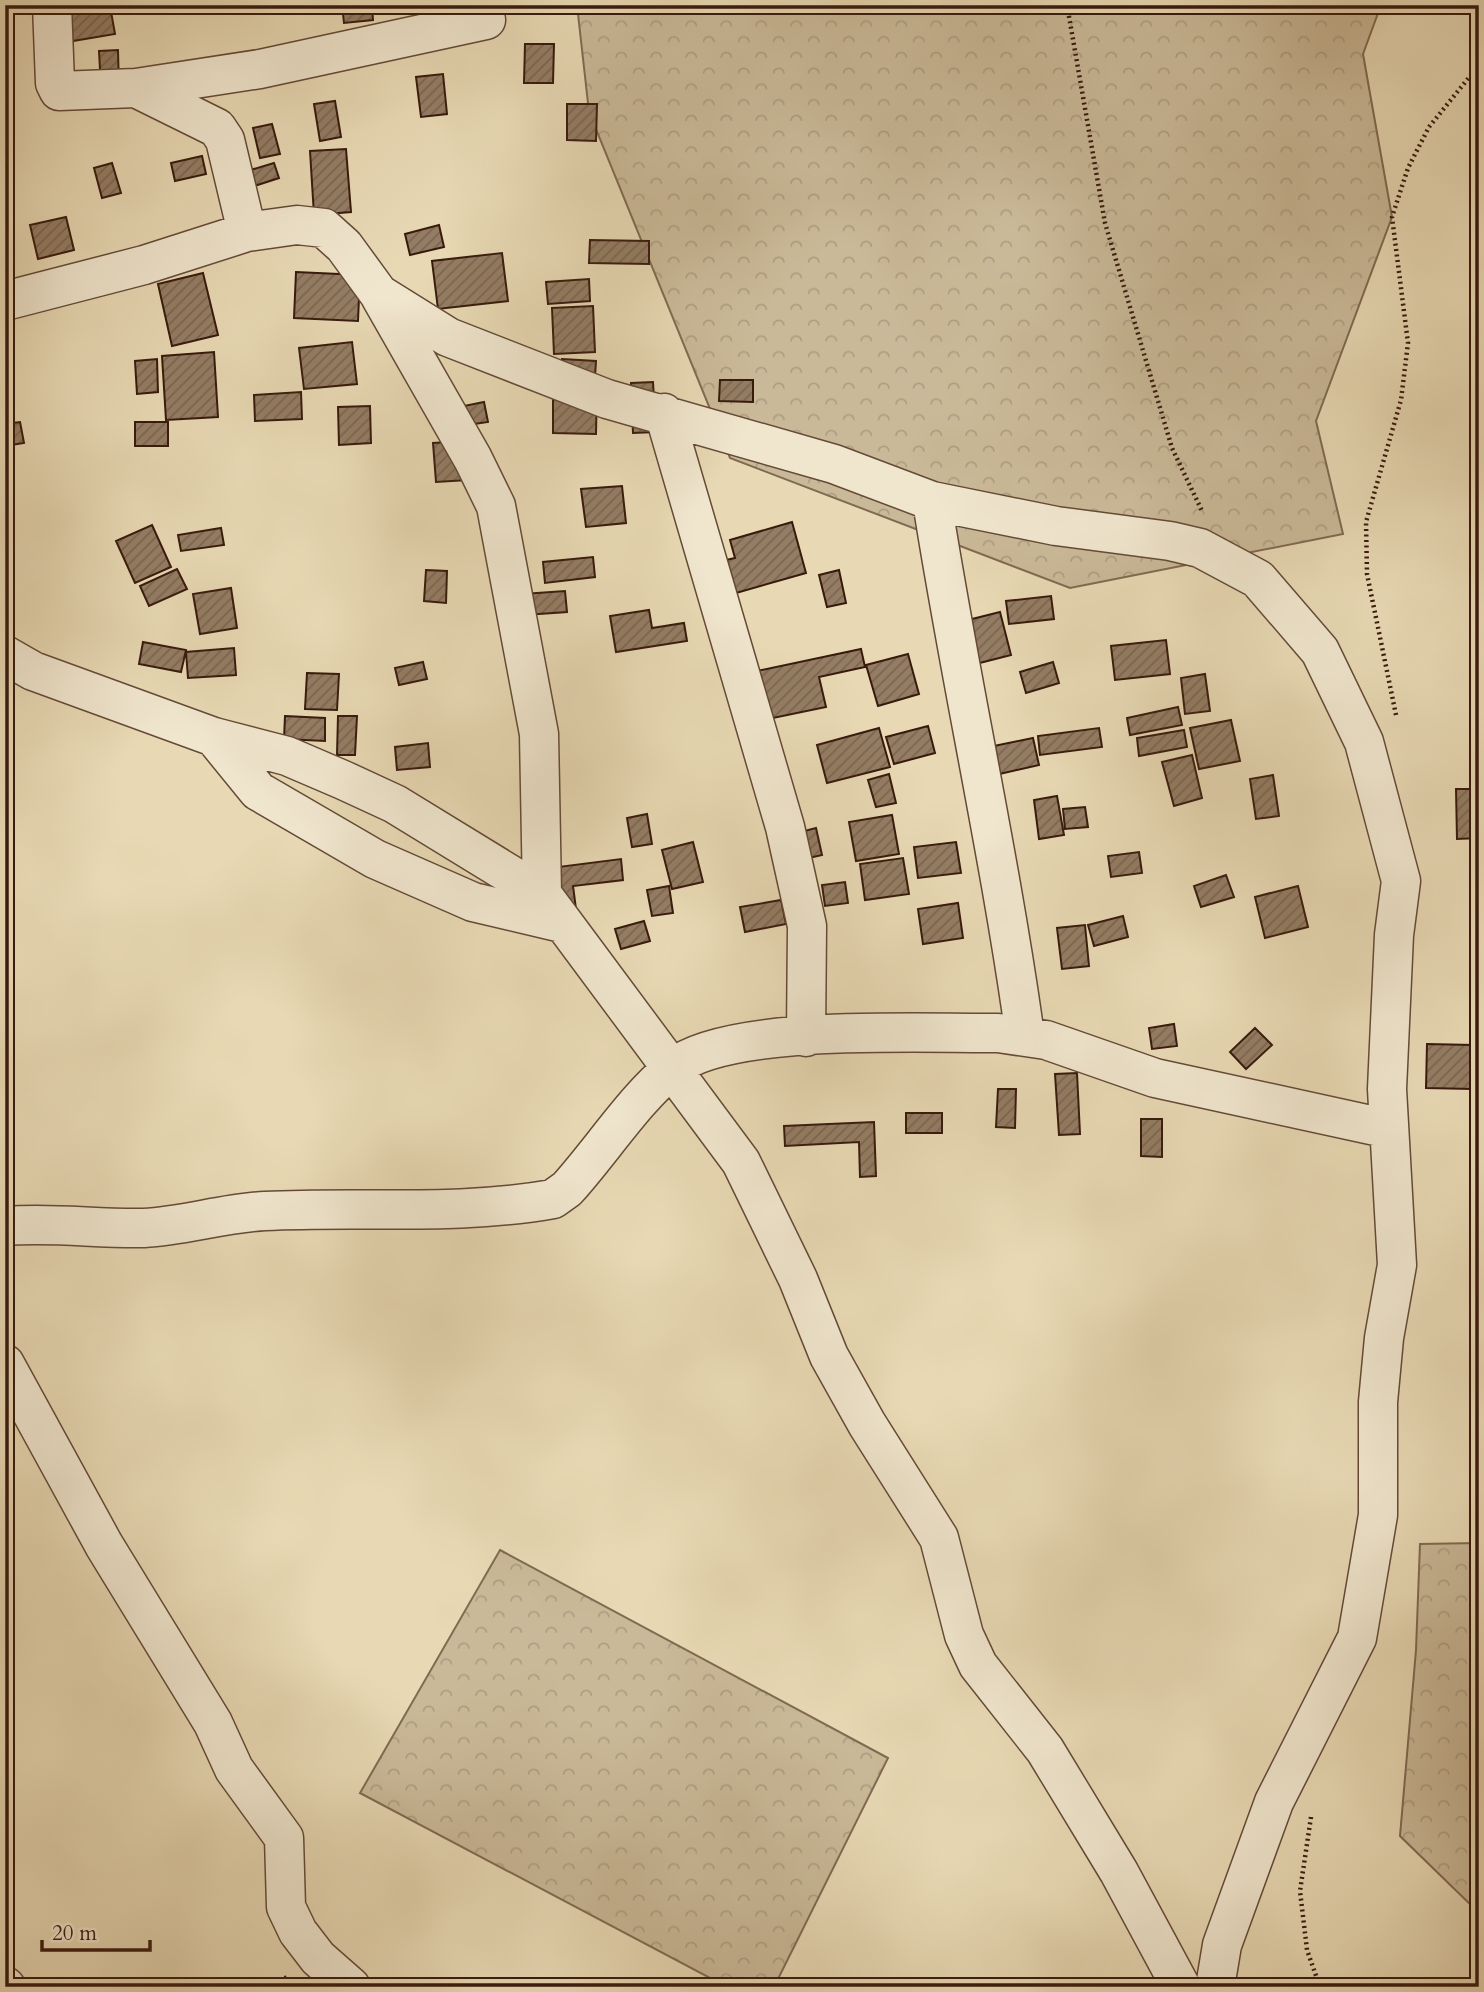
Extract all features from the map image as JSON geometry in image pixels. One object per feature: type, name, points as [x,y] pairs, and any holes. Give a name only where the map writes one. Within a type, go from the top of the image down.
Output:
[{"type":"street","points":[[52,5],[55,83],[59,91],[136,88],[260,69],[486,20]]},
{"type":"street","points":[[136,88],[217,128],[225,140],[247,232]]},
{"type":"street","points":[[5,301],[144,265],[247,232],[297,225],[324,228],[344,246],[379,294],[473,459],[496,506],[538,734],[552,908]]},
{"type":"street","points":[[379,294],[460,341],[607,399],[664,413],[834,464],[932,501],[1056,526],[1170,541],[1200,548],[1258,579],[1320,651],[1364,742],[1401,881],[1394,935],[1387,1089],[1397,1265],[1384,1338],[1378,1402],[1378,1515],[1357,1638],[1274,1802],[1223,1945],[1215,1987]]},
{"type":"street","points":[[664,413],[785,827],[807,926],[806,1037]]},
{"type":"street","points":[[932,501],[948,606],[1009,919],[1025,1036]]},
{"type":"street","points":[[5,655],[33,671],[214,737],[287,756],[396,804],[552,908],[741,1162],[792,1267],[829,1356],[867,1424],[939,1538],[964,1635],[978,1665],[1045,1750],[1119,1872],[1181,1987]]},
{"type":"street","points":[[214,737],[258,791],[376,859],[473,902],[552,908]]},
{"type":"street","points":[[5,1226],[50,1222],[147,1228],[209,1216],[265,1211],[428,1210],[553,1199],[567,1189],[671,1068],[695,1053],[718,1046],[806,1037],[998,1033],[1025,1036],[1046,1040],[1155,1078],[1389,1129]]},
{"type":"street","points":[[5,1364],[104,1545],[213,1723],[234,1769],[284,1838],[286,1907],[298,1932],[318,1958],[351,1987]]},
{"type":"path","points":[[1067,5],[1105,223],[1172,447],[1203,514]]},
{"type":"path","points":[[1396,721],[1367,574],[1366,522],[1401,400],[1408,343],[1392,217],[1409,168],[1429,127],[1479,65]]},
{"type":"path","points":[[1312,1810],[1300,1891],[1307,1950],[1320,1987]]},
{"type":"green space","points":[[577,5],[1381,5],[1363,54],[1392,217],[1316,421],[1343,534],[1070,588],[730,458],[589,112]]},
{"type":"green space","points":[[1479,1543],[1479,1913],[1400,1836],[1416,1650],[1420,1544]]},
{"type":"green space","points":[[500,1550],[888,1758],[774,1987],[727,1987],[360,1793]]},
{"type":"building","points":[[342,5],[372,5],[373,20],[344,23]]},
{"type":"building","points":[[110,6],[115,34],[61,43],[56,16]]},
{"type":"building","points":[[525,44],[554,44],[553,83],[524,83]]},
{"type":"building","points":[[118,50],[119,88],[101,88],[99,51]]},
{"type":"building","points":[[443,74],[447,114],[421,117],[416,77]]},
{"type":"building","points":[[335,101],[341,137],[320,141],[314,104]]},
{"type":"building","points":[[567,104],[597,104],[596,141],[567,140]]},
{"type":"building","points":[[272,124],[280,154],[260,158],[253,128]]},
{"type":"building","points":[[346,149],[351,212],[314,215],[310,151]]},
{"type":"building","points":[[202,156],[206,174],[175,181],[171,163]]},
{"type":"building","points":[[112,163],[121,193],[102,198],[94,168]]},
{"type":"building","points":[[274,163],[279,178],[242,190],[237,174]]},
{"type":"building","points":[[66,217],[74,250],[38,259],[30,225]]},
{"type":"building","points":[[439,225],[444,247],[410,255],[405,234]]},
{"type":"building","points":[[590,240],[649,241],[649,264],[589,263]]},
{"type":"building","points":[[502,253],[508,301],[438,309],[432,261]]},
{"type":"building","points":[[296,272],[360,275],[358,321],[294,318]]},
{"type":"building","points":[[203,273],[218,335],[172,346],[158,284]]},
{"type":"building","points":[[589,279],[590,301],[548,304],[546,282]]},
{"type":"building","points":[[593,306],[595,352],[554,354],[552,308]]},
{"type":"building","points":[[352,342],[357,384],[304,389],[299,348]]},
{"type":"building","points":[[214,352],[218,417],[166,420],[162,356]]},
{"type":"building","points":[[157,359],[158,392],[137,394],[135,361]]},
{"type":"building","points":[[562,359],[596,361],[595,377],[561,376]]},
{"type":"building","points":[[720,380],[753,380],[753,402],[719,401]]},
{"type":"building","points":[[553,382],[597,383],[596,434],[553,433]]},
{"type":"building","points":[[653,382],[656,432],[633,433],[631,383]]},
{"type":"building","points":[[301,392],[302,419],[255,421],[254,395]]},
{"type":"building","points":[[484,402],[488,422],[467,425],[464,406]]},
{"type":"building","points":[[370,406],[371,443],[339,445],[338,407]]},
{"type":"building","points":[[20,422],[24,443],[5,446],[5,424]]},
{"type":"building","points":[[135,422],[168,422],[168,446],[135,446]]},
{"type":"building","points":[[466,441],[468,480],[436,482],[433,443]]},
{"type":"building","points":[[622,486],[626,523],[586,527],[581,489]]},
{"type":"building","points":[[792,522],[806,573],[736,593],[726,560],[735,558],[730,540]]},
{"type":"building","points":[[152,525],[171,567],[135,583],[116,541]]},
{"type":"building","points":[[221,528],[224,545],[181,551],[178,535]]},
{"type":"building","points":[[593,557],[595,577],[545,583],[543,562]]},
{"type":"building","points":[[177,569],[187,589],[149,606],[140,586]]},
{"type":"building","points":[[426,570],[447,571],[446,603],[424,601]]},
{"type":"building","points":[[839,570],[846,603],[827,607],[819,575]]},
{"type":"building","points":[[231,588],[237,628],[200,634],[193,594]]},
{"type":"building","points":[[565,591],[567,612],[525,615],[523,594]]},
{"type":"building","points":[[1051,596],[1054,619],[1009,624],[1006,601]]},
{"type":"building","points":[[649,610],[652,628],[684,623],[687,641],[616,652],[610,616]]},
{"type":"building","points":[[1000,612],[1011,655],[964,667],[952,624]]},
{"type":"building","points":[[1166,640],[1170,674],[1115,680],[1111,646]]},
{"type":"building","points":[[143,642],[186,650],[181,672],[139,664]]},
{"type":"building","points":[[234,648],[236,675],[188,678],[186,652]]},
{"type":"building","points":[[861,649],[865,667],[819,677],[826,707],[754,722],[743,674]]},
{"type":"building","points":[[908,654],[919,694],[878,706],[866,665]]},
{"type":"building","points":[[423,662],[427,679],[399,685],[395,668]]},
{"type":"building","points":[[1053,662],[1059,683],[1026,693],[1020,672]]},
{"type":"building","points":[[307,673],[339,674],[337,710],[305,709]]},
{"type":"building","points":[[1205,674],[1210,711],[1185,714],[1181,678]]},
{"type":"building","points":[[1178,707],[1182,725],[1130,735],[1127,718]]},
{"type":"building","points":[[285,716],[325,718],[325,741],[284,739]]},
{"type":"building","points":[[338,716],[357,716],[355,755],[337,755]]},
{"type":"building","points":[[1231,720],[1240,761],[1199,769],[1190,728]]},
{"type":"building","points":[[928,726],[935,753],[894,764],[886,737]]},
{"type":"building","points":[[879,728],[890,767],[827,783],[817,745]]},
{"type":"building","points":[[1099,728],[1102,747],[1040,755],[1038,736]]},
{"type":"building","points":[[1184,730],[1187,747],[1139,756],[1137,738]]},
{"type":"building","points":[[1033,738],[1039,765],[995,775],[989,747]]},
{"type":"building","points":[[428,743],[430,767],[397,770],[395,747]]},
{"type":"building","points":[[1192,755],[1202,798],[1174,806],[1162,762]]},
{"type":"building","points":[[889,774],[896,803],[876,807],[868,780]]},
{"type":"building","points":[[1273,775],[1279,816],[1256,819],[1250,779]]},
{"type":"building","points":[[1456,789],[1479,789],[1479,838],[1457,839]]},
{"type":"building","points":[[1057,796],[1064,835],[1039,839],[1034,800]]},
{"type":"building","points":[[1085,807],[1088,827],[1065,829],[1063,809]]},
{"type":"building","points":[[647,814],[652,844],[632,847],[627,818]]},
{"type":"building","points":[[892,815],[899,854],[856,861],[849,822]]},
{"type":"building","points":[[816,828],[822,855],[800,860],[793,834]]},
{"type":"building","points":[[693,842],[703,882],[672,889],[662,850]]},
{"type":"building","points":[[956,842],[961,873],[918,878],[914,847]]},
{"type":"building","points":[[1139,852],[1142,873],[1111,877],[1108,856]]},
{"type":"building","points":[[903,858],[909,894],[865,900],[860,864]]},
{"type":"building","points":[[621,859],[623,880],[573,886],[576,909],[555,912],[550,868]]},
{"type":"building","points":[[1226,875],[1234,897],[1201,907],[1194,886]]},
{"type":"building","points":[[845,882],[848,903],[825,906],[822,885]]},
{"type":"building","points":[[669,886],[673,913],[652,916],[647,890]]},
{"type":"building","points":[[1298,886],[1308,927],[1265,938],[1255,897]]},
{"type":"building","points":[[781,900],[786,924],[745,932],[740,907]]},
{"type":"building","points":[[958,903],[963,938],[923,944],[918,909]]},
{"type":"building","points":[[1123,916],[1128,937],[1094,946],[1088,925]]},
{"type":"building","points":[[644,921],[650,941],[621,949],[615,929]]},
{"type":"building","points":[[1085,925],[1089,966],[1062,969],[1057,928]]},
{"type":"building","points":[[1174,1024],[1177,1046],[1152,1049],[1149,1028]]},
{"type":"building","points":[[1255,1028],[1272,1045],[1246,1069],[1230,1052]]},
{"type":"building","points":[[1427,1044],[1473,1045],[1472,1089],[1426,1088]]},
{"type":"building","points":[[1479,1045],[1479,1135],[1477,1135],[1474,1046]]},
{"type":"building","points":[[1077,1073],[1080,1134],[1059,1135],[1055,1074]]},
{"type":"building","points":[[998,1089],[1016,1089],[1015,1128],[996,1127]]},
{"type":"building","points":[[906,1113],[942,1113],[942,1133],[906,1133]]},
{"type":"building","points":[[1141,1119],[1162,1119],[1162,1157],[1141,1156]]},
{"type":"building","points":[[874,1122],[876,1176],[860,1177],[859,1142],[785,1146],[784,1126]]}]
